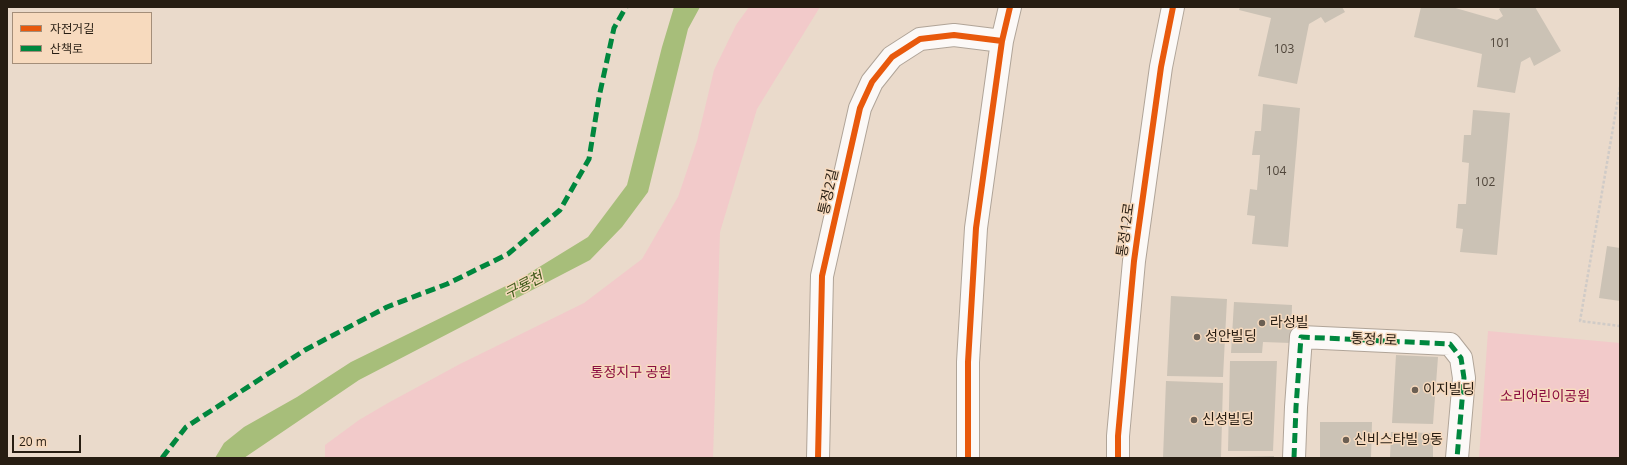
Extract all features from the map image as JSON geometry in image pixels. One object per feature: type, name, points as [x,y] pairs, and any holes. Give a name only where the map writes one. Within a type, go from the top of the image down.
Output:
[{"type":"street","points":[[968,458],[968,362],[976,228],[1002,41],[1010,7]]},
{"type":"street","name":"통정12로","points":[[1118,458],[1118,436],[1134,261],[1161,67],[1174,7]]},
{"type":"street","name":"통정2길","points":[[818,458],[822,276],[860,108],[872,82],[892,57],[920,39],[954,34],[1002,41]]},
{"type":"street","name":"통정1로","points":[[1294,458],[1301,337],[1450,344],[1461,358],[1464,378],[1457,458]]},
{"type":"path","points":[[1620,87],[1580,321],[1620,326]]},
{"type":"green space","name":"통정지구 공원","points":[[749,7],[820,7],[757,109],[720,232],[713,458],[325,458],[325,445],[359,420],[460,364],[584,303],[642,259],[678,197],[697,141],[714,70],[736,25]]},
{"type":"green space","name":"소리어린이공원","points":[[1488,331],[1620,343],[1620,458],[1479,458]]},
{"type":"water","name":"구룡천","points":[[674,7],[700,7],[688,29],[648,192],[622,227],[590,260],[359,380],[244,458],[215,458],[224,443],[244,427],[297,397],[351,362],[518,280],[588,237],[627,185],[662,47]]},
{"type":"building","points":[[1240,7],[1342,7],[1345,12],[1325,23],[1321,17],[1309,24],[1297,84],[1258,76],[1271,18],[1239,10]]},
{"type":"building","points":[[1421,7],[1452,7],[1497,20],[1503,16],[1499,9],[1502,7],[1535,7],[1561,51],[1534,66],[1530,57],[1521,62],[1515,93],[1477,87],[1482,54],[1414,37]]},
{"type":"building","points":[[1263,104],[1300,108],[1288,247],[1252,244],[1255,216],[1247,215],[1250,189],[1257,190],[1260,155],[1252,155],[1255,131],[1261,131]]},
{"type":"building","points":[[1473,110],[1510,113],[1497,255],[1460,252],[1463,229],[1456,228],[1458,204],[1466,204],[1469,163],[1462,162],[1464,135],[1471,135]]},
{"type":"building","points":[[1607,246],[1620,248],[1620,301],[1599,298]]},
{"type":"building","name":"성안빌딩","points":[[1171,296],[1227,299],[1223,377],[1167,376]]},
{"type":"building","name":"라성빌","points":[[1234,302],[1292,305],[1291,343],[1263,342],[1262,353],[1231,353]]},
{"type":"building","name":"이지빌딩","points":[[1396,355],[1438,357],[1433,424],[1392,423]]},
{"type":"building","points":[[1230,361],[1277,361],[1273,451],[1228,451]]},
{"type":"building","name":"신성빌딩","points":[[1166,381],[1223,383],[1221,458],[1163,458]]},
{"type":"building","name":"신비스타빌 9동","points":[[1320,422],[1372,422],[1371,458],[1320,458]]},
{"type":"building","points":[[1391,432],[1433,433],[1433,458],[1390,458]]},
{"type":"building","points":[[1274,456],[1274,458],[1233,458],[1233,457]]},
{"type":"marked path","points":[[162,458],[186,427],[305,350],[387,307],[447,284],[508,254],[560,210],[589,159],[599,97],[614,28],[626,7]]},
{"type":"marked path","points":[[1294,458],[1301,337],[1450,344],[1461,358],[1464,378],[1457,458]]},
{"type":"cycle path","points":[[968,458],[968,362],[976,228],[1002,41],[1010,7]]},
{"type":"cycle path","points":[[1118,458],[1118,436],[1134,261],[1161,67],[1173,7]]},
{"type":"cycle path","points":[[818,458],[822,276],[860,108],[872,82],[892,57],[920,39],[954,35],[1002,41]]},
{"type":"place","name":"라성빌","points":[[1262,323]]},
{"type":"place","name":"성안빌딩","points":[[1197,337]]},
{"type":"place","name":"이지빌딩","points":[[1415,390]]},
{"type":"place","name":"신성빌딩","points":[[1194,420]]},
{"type":"place","name":"신비스타빌 9동","points":[[1346,440]]}]
